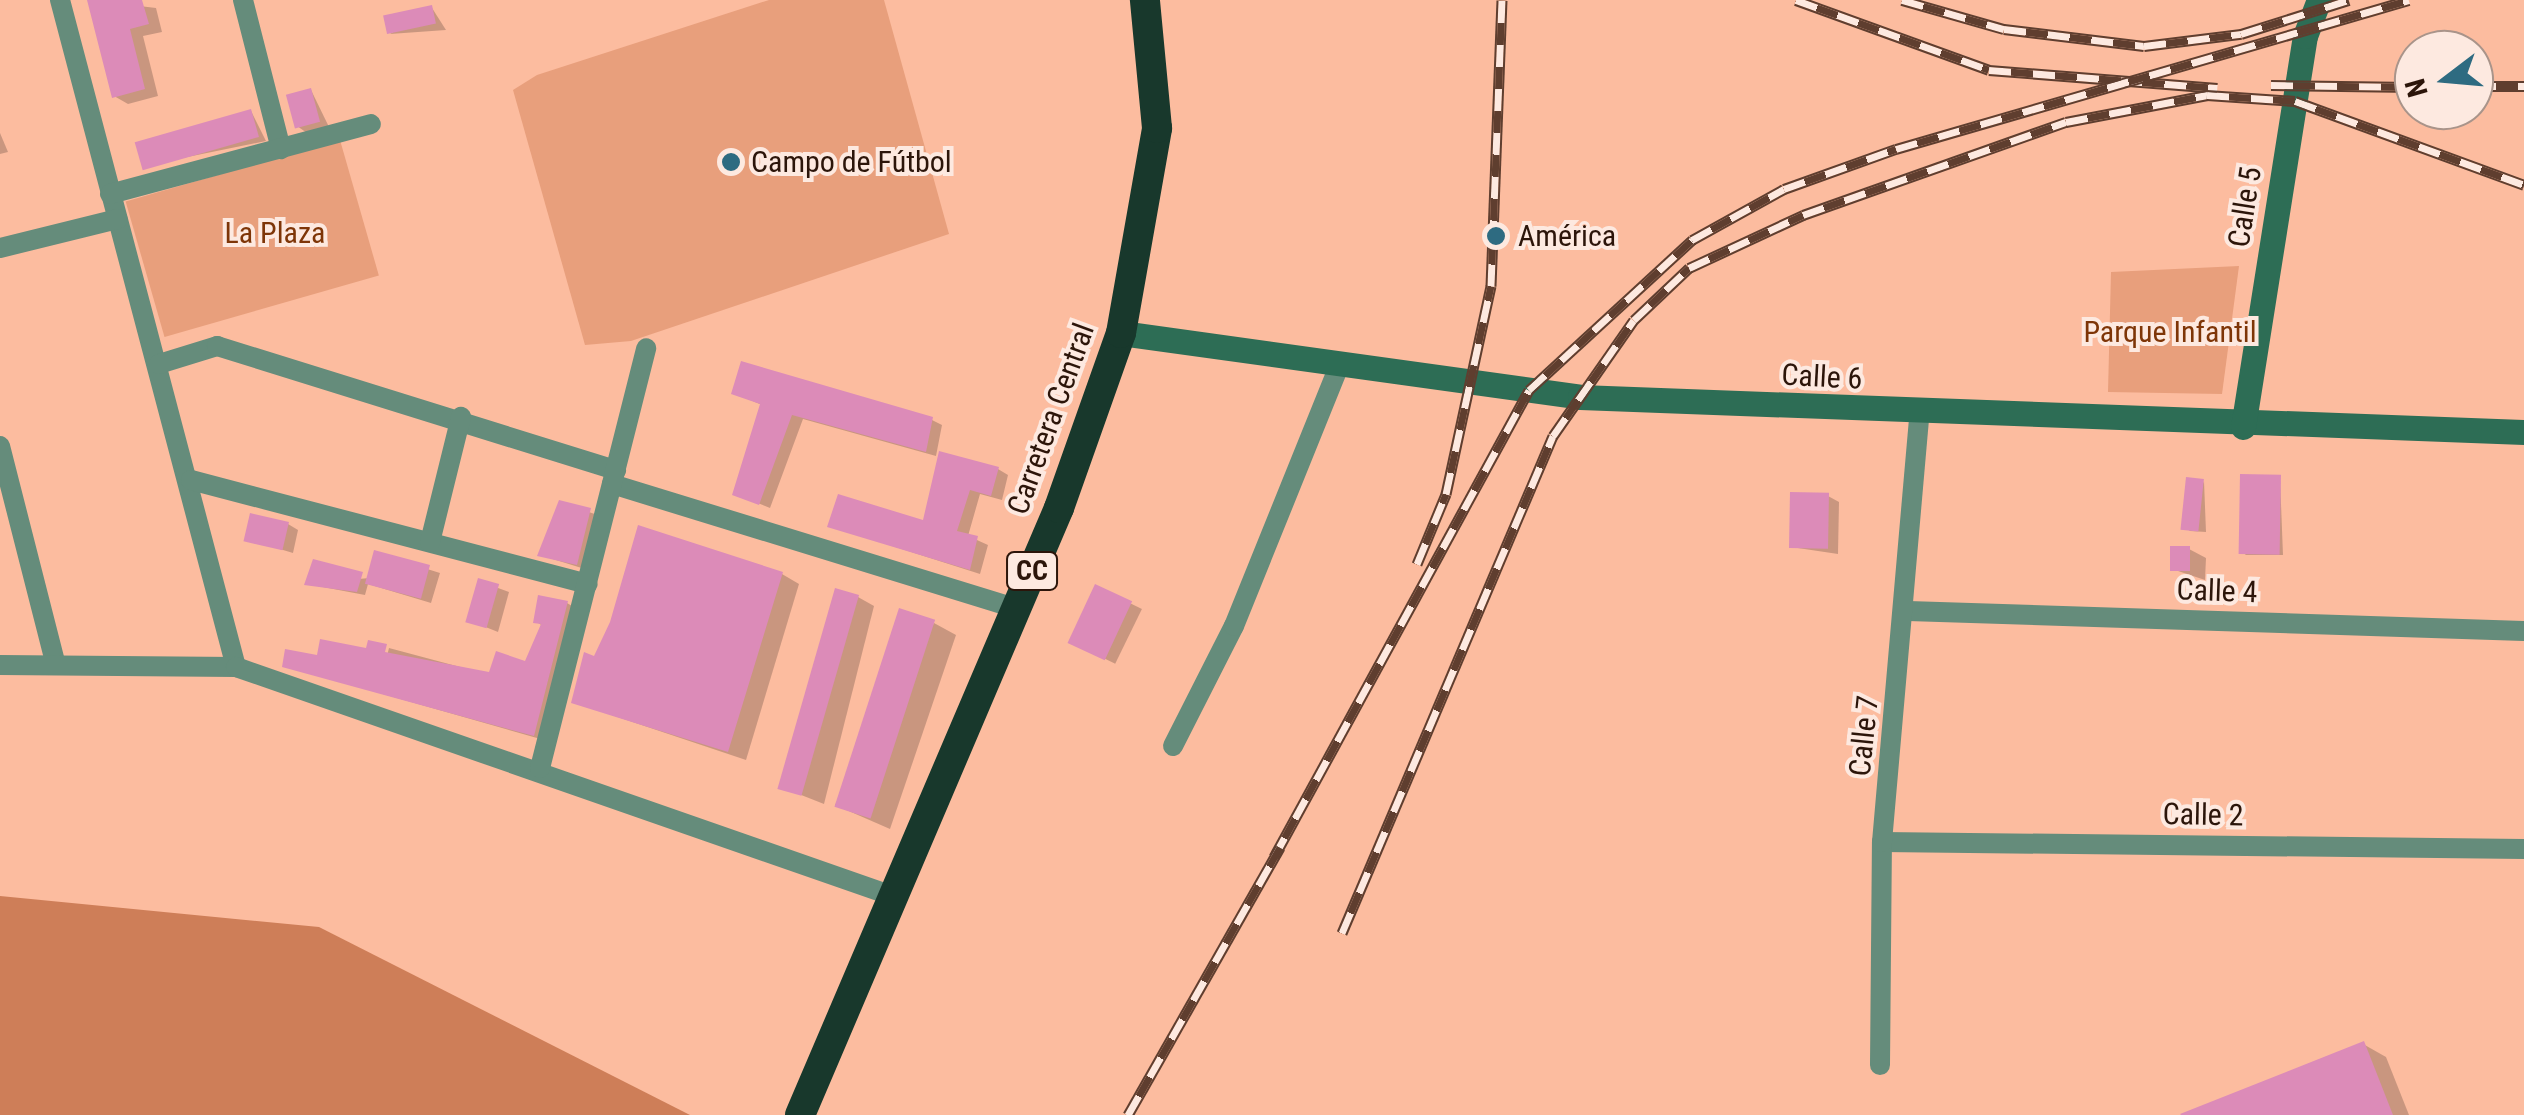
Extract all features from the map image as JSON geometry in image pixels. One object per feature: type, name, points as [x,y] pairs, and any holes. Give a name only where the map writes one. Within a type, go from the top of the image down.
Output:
[{"type":"highway","name":"Carretera Central","points":[[800,1115],[1016,608],[1120,333],[1157,128],[1145,0]]},
{"type":"street","points":[[60,0],[191,480],[236,666]]},
{"type":"street","points":[[244,0],[281,149]]},
{"type":"street","name":"Calle 5","points":[[2243,427],[2305,36],[2319,0]]},
{"type":"street","points":[[110,194],[371,124]]},
{"type":"street","points":[[0,248],[117,219]]},
{"type":"street","name":"Calle 6","points":[[1120,333],[1580,397],[1919,415],[2524,432]]},
{"type":"street","points":[[159,364],[217,346],[461,417],[614,477],[1016,608]]},
{"type":"street","points":[[540,768],[646,348]]},
{"type":"street","points":[[1173,746],[1234,626],[1340,364]]},
{"type":"street","name":"Calle 7","points":[[1880,1064],[1882,842],[1908,611],[1919,415]]},
{"type":"street","points":[[430,542],[461,417]]},
{"type":"street","points":[[0,446],[55,662]]},
{"type":"street","points":[[191,480],[588,584]]},
{"type":"street","name":"Calle 4","points":[[1908,611],[2524,631]]},
{"type":"street","points":[[0,665],[55,662],[236,666],[540,768],[894,896]]},
{"type":"street","name":"Calle 2","points":[[1882,842],[2524,849]]},
{"type":"green space","name":"Campo de Fútbol","points":[[769,0],[884,0],[949,234],[631,341],[585,345],[513,90],[537,75]]},
{"type":"green space","name":"La Plaza","points":[[340,140],[379,276],[165,337],[126,201]]},
{"type":"green space","name":"Parque Infantil","points":[[2239,266],[2222,394],[2108,392],[2111,272]]},
{"type":"shaded area","points":[[0,896],[319,927],[690,1115],[0,1115]]},
{"type":"building","points":[[87,0],[142,0],[149,24],[130,29],[145,89],[112,98]]},
{"type":"building","points":[[432,5],[436,24],[387,34],[383,15]]},
{"type":"building","points":[[311,88],[320,122],[295,129],[286,95]]},
{"type":"building","points":[[251,109],[259,137],[143,170],[135,142]]},
{"type":"building","points":[[741,361],[933,417],[926,452],[792,415],[759,505],[732,495],[760,404],[731,394]]},
{"type":"building","points":[[939,451],[999,467],[991,496],[970,490],[957,531],[978,536],[970,570],[827,527],[838,494],[923,520]]},
{"type":"building","points":[[2240,474],[2281,475],[2280,555],[2239,554]]},
{"type":"building","points":[[2186,477],[2204,479],[2198,532],[2180,530]]},
{"type":"building","points":[[1790,492],[1829,493],[1828,549],[1789,548]]},
{"type":"building","points":[[559,500],[591,508],[577,565],[537,556]]},
{"type":"building","points":[[250,513],[289,522],[282,550],[243,541]]},
{"type":"building","points":[[638,525],[783,572],[728,752],[571,703],[584,652],[594,656],[610,622]]},
{"type":"building","points":[[2170,546],[2190,546],[2190,571],[2170,571]]},
{"type":"building","points":[[374,550],[430,565],[421,599],[365,584]]},
{"type":"building","points":[[313,559],[363,572],[357,592],[304,585]]},
{"type":"building","points":[[478,578],[499,584],[486,628],[465,622]]},
{"type":"building","points":[[1095,584],[1132,601],[1105,660],[1068,643]]},
{"type":"building","points":[[835,588],[859,595],[801,796],[777,789]]},
{"type":"building","points":[[538,595],[568,601],[534,736],[282,667],[285,649],[317,655],[320,639],[366,648],[368,640],[387,644],[385,652],[489,672],[496,651],[525,661],[541,624],[533,623]]},
{"type":"building","points":[[899,608],[935,620],[871,819],[834,807]]},
{"type":"building","points":[[2364,1041],[2393,1115],[2180,1114]]},
{"type":"railway","points":[[1417,564],[1446,494],[1491,286],[1502,0]]},
{"type":"railway","points":[[1796,0],[1989,70],[2217,88]]},
{"type":"railway","points":[[1902,0],[2004,29],[2144,46],[2241,34],[2349,0]]},
{"type":"railway","points":[[1274,857],[1529,390],[1692,240],[1784,189],[1896,149],[2409,0]]},
{"type":"railway","points":[[2271,85],[2394,87]]},
{"type":"railway","points":[[2494,86],[2524,86]]},
{"type":"railway","points":[[1342,933],[1553,436],[1634,320],[1689,268],[1803,215],[2066,122],[2207,95],[2295,101],[2524,185]]},
{"type":"railway","points":[[1128,1115],[1280,847]]},
{"type":"place","name":"Campo de Fútbol","points":[[731,162]]},
{"type":"place","name":"América","points":[[1496,236]]}]
